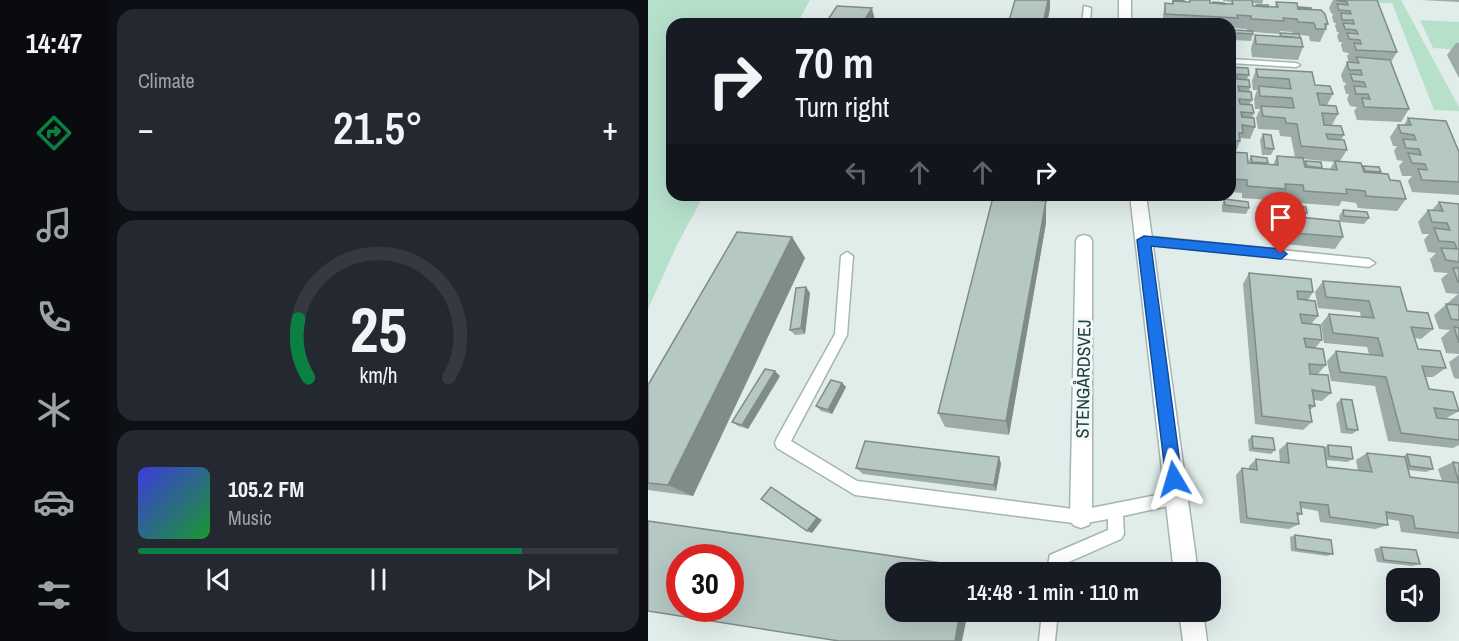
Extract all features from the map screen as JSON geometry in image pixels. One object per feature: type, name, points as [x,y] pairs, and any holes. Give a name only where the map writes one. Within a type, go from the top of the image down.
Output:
[{"type":"street","points":[[1125,0],[1125,18]]},
{"type":"street","points":[[1139,201],[1185,562]]},
{"type":"street","name":"STENGÅRDSVEJ","points":[[1081,517],[1084,241]]},
{"type":"street","points":[[1192,622],[1195,641]]},
{"type":"lane","points":[[1086,18],[1087,8]]},
{"type":"lane","points":[[1236,61],[1296,66]]},
{"type":"lane","points":[[1144,240],[1369,262]]},
{"type":"lane","points":[[847,256],[841,335],[782,443],[855,488],[1081,517],[1176,498]]},
{"type":"lane","points":[[1055,562],[1116,534],[1114,510]]},
{"type":"lane","points":[[1047,641],[1049,622]]},
{"type":"green space","points":[[648,0],[810,0],[800,18],[666,18],[666,201],[701,201],[677,245],[648,309]]},
{"type":"green space","points":[[1376,0],[1401,0],[1459,107],[1459,111],[1434,110],[1392,3],[1377,3]]},
{"type":"green space","points":[[1420,20],[1459,22],[1459,50],[1433,48]]},
{"type":"building","points":[[1015,0],[1048,0],[1044,18],[1010,18]]},
{"type":"building","points":[[1190,0],[1210,0],[1210,3],[1233,4],[1232,0],[1252,0],[1253,6],[1278,7],[1276,2],[1297,3],[1298,9],[1321,10],[1328,24],[1325,24],[1326,29],[1316,29],[1314,23],[1298,22],[1297,19],[1283,18],[1284,21],[1251,19],[1251,16],[1237,15],[1238,18],[1165,14],[1165,3],[1190,2]]},
{"type":"building","points":[[1336,0],[1377,0],[1397,52],[1356,50],[1354,43],[1361,44],[1360,40],[1349,39],[1347,33],[1358,34],[1356,30],[1345,29],[1343,23],[1354,24],[1353,20],[1342,20],[1341,13],[1351,14],[1350,11],[1339,10],[1337,4],[1348,5],[1347,2]]},
{"type":"building","points":[[837,6],[872,8],[866,18],[829,18]]},
{"type":"building","points":[[1236,30],[1252,31],[1253,34],[1236,33]]},
{"type":"building","points":[[1280,33],[1299,34],[1300,38],[1281,36]]},
{"type":"building","points":[[1255,35],[1301,38],[1303,47],[1256,44]]},
{"type":"building","points":[[1356,57],[1390,60],[1409,109],[1364,107],[1362,98],[1370,99],[1368,94],[1356,94],[1354,86],[1366,87],[1364,82],[1353,81],[1350,74],[1362,75],[1361,70],[1349,70],[1347,62],[1359,63]]},
{"type":"building","points":[[1236,67],[1248,68],[1249,75],[1237,74],[1237,79],[1249,80],[1250,87],[1238,86],[1239,91],[1251,92],[1252,100],[1239,99],[1240,104],[1252,105],[1254,113],[1241,112],[1242,117],[1254,118],[1255,127],[1242,125],[1243,133],[1239,133],[1240,141],[1236,141]]},
{"type":"building","points":[[1256,69],[1312,72],[1315,85],[1330,86],[1333,94],[1317,93],[1320,105],[1336,106],[1338,114],[1322,113],[1324,125],[1341,126],[1344,135],[1326,134],[1328,139],[1344,140],[1347,150],[1301,146],[1297,124],[1286,123],[1285,118],[1263,116],[1261,106],[1294,108],[1292,98],[1260,96],[1259,86],[1291,89],[1289,79],[1258,77]]},
{"type":"building","points":[[1408,118],[1446,121],[1459,152],[1459,182],[1422,180],[1418,169],[1427,170],[1425,164],[1412,163],[1408,153],[1421,155],[1419,149],[1406,148],[1403,139],[1416,140],[1414,135],[1401,133],[1398,125],[1411,125]]},
{"type":"building","points":[[1263,134],[1271,135],[1274,149],[1265,148]]},
{"type":"building","points":[[1236,152],[1247,153],[1248,163],[1278,165],[1277,156],[1303,158],[1305,167],[1337,170],[1335,161],[1361,163],[1364,172],[1388,174],[1390,180],[1400,181],[1406,199],[1366,196],[1365,191],[1346,189],[1347,194],[1304,191],[1303,185],[1285,184],[1286,189],[1247,186],[1247,180],[1236,179]]},
{"type":"building","points":[[1251,156],[1267,158],[1268,163],[1252,162]]},
{"type":"building","points":[[1305,161],[1321,162],[1322,168],[1307,166]]},
{"type":"building","points":[[1363,166],[1379,167],[1381,172],[1365,171]]},
{"type":"building","points":[[992,201],[1046,201],[1006,421],[938,413]]},
{"type":"building","points":[[1224,201],[1248,202],[1249,208],[1225,205]]},
{"type":"building","points":[[1439,202],[1459,204],[1459,262],[1446,260],[1441,248],[1457,249],[1454,242],[1439,241],[1434,228],[1450,230],[1447,223],[1432,222],[1428,210],[1443,211]]},
{"type":"building","points":[[1282,204],[1306,207],[1307,213],[1283,210]]},
{"type":"building","points":[[1343,210],[1367,212],[1369,218],[1344,216]]},
{"type":"building","points":[[1279,215],[1339,221],[1343,237],[1281,232]]},
{"type":"building","points":[[737,232],[792,237],[668,485],[648,483],[648,385]]},
{"type":"building","points":[[1453,268],[1459,268],[1459,282],[1458,282]]},
{"type":"building","points":[[1249,273],[1311,279],[1313,292],[1297,291],[1298,299],[1315,301],[1318,316],[1300,314],[1302,323],[1320,325],[1322,340],[1304,338],[1306,347],[1323,349],[1326,365],[1309,364],[1310,374],[1328,375],[1331,393],[1312,390],[1315,406],[1309,405],[1312,422],[1262,416]]},
{"type":"building","points":[[1323,281],[1400,287],[1407,311],[1428,313],[1433,329],[1411,327],[1418,349],[1440,351],[1446,368],[1422,366],[1429,389],[1453,392],[1459,411],[1434,408],[1437,418],[1459,420],[1459,440],[1401,433],[1386,377],[1340,372],[1336,351],[1383,356],[1378,338],[1333,333],[1329,314],[1374,318],[1369,301],[1326,297]]},
{"type":"building","points":[[806,287],[801,328],[790,330],[796,288]]},
{"type":"building","points":[[1446,304],[1459,305],[1459,320],[1451,319]]},
{"type":"building","points":[[1454,327],[1459,328],[1459,343]]},
{"type":"building","points":[[765,369],[775,371],[742,425],[732,422]]},
{"type":"building","points":[[831,380],[842,383],[828,410],[816,406]]},
{"type":"building","points":[[1341,399],[1352,400],[1358,430],[1347,429]]},
{"type":"building","points":[[1252,436],[1273,438],[1275,450],[1253,448]]},
{"type":"building","points":[[865,441],[999,457],[994,485],[856,468]]},
{"type":"building","points":[[1287,443],[1324,447],[1327,467],[1372,472],[1367,453],[1405,457],[1410,477],[1459,483],[1459,533],[1415,528],[1413,516],[1386,512],[1388,525],[1330,517],[1328,505],[1300,502],[1302,514],[1297,513],[1299,524],[1247,518],[1242,468],[1257,470],[1256,459],[1289,463]]},
{"type":"building","points":[[1328,445],[1351,447],[1353,459],[1329,456]]},
{"type":"building","points":[[1407,454],[1430,457],[1433,469],[1410,466]]},
{"type":"building","points":[[1453,462],[1459,463],[1459,483]]},
{"type":"building","points":[[771,487],[817,518],[807,531],[761,499]]},
{"type":"building","points":[[648,521],[934,562],[885,562],[885,622],[958,622],[955,641],[839,641],[718,622],[744,622],[744,544],[666,544],[666,614],[648,611]]},
{"type":"building","points":[[1295,535],[1331,540],[1333,554],[1296,549]]},
{"type":"building","points":[[1381,547],[1416,550],[1420,564],[1384,560]]},
{"type":"route","points":[[1174,479],[1144,240],[1281,254]]}]
